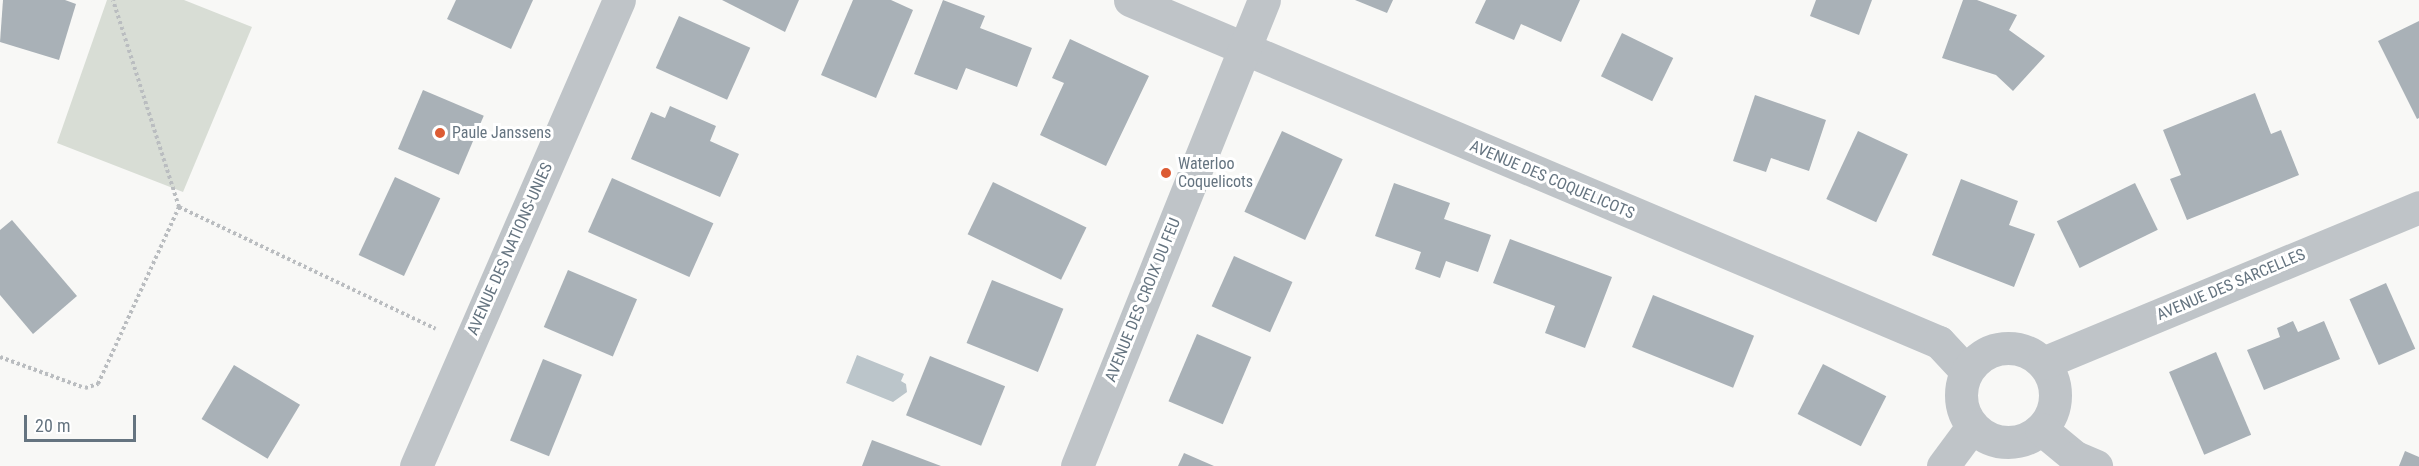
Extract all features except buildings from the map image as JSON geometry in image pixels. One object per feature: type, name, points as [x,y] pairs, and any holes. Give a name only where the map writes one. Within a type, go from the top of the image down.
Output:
[{"type":"street","name":"AVENUE DES NATIONS-UNIES","points":[[416,466],[620,0]]},
{"type":"street","name":"AVENUE DES COQUELICOTS","points":[[1130,0],[1939,342],[1966,372]]},
{"type":"street","name":"AVENUE DES CROIX DU FEU","points":[[1077,466],[1264,0]]},
{"type":"street","name":"AVENUE DES SARCELLES","points":[[2043,363],[2419,207]]},
{"type":"street","points":[[2002,348],[2025,350],[2043,363],[2055,384],[2054,409],[2041,429],[2019,442],[1994,441],[1972,427],[1963,410],[1960,390],[1966,372],[1982,355],[2002,348]]},
{"type":"street","points":[[1943,466],[1972,427]]},
{"type":"street","points":[[2041,429],[2075,457],[2096,466]]},
{"type":"path","points":[[0,357],[85,388],[98,384],[179,207],[113,0]]},
{"type":"path","points":[[179,207],[468,345]]},
{"type":"shaded area","points":[[107,0],[184,0],[252,27],[183,192],[57,143]]},
{"type":"shaded area","points":[[857,355],[904,374],[901,381],[906,384],[907,392],[893,402],[846,383]]},
{"type":"place","name":"Paule Janssens","points":[[440,133]]},
{"type":"place","name":"Waterloo Coquelicots","points":[[1166,173]]}]
